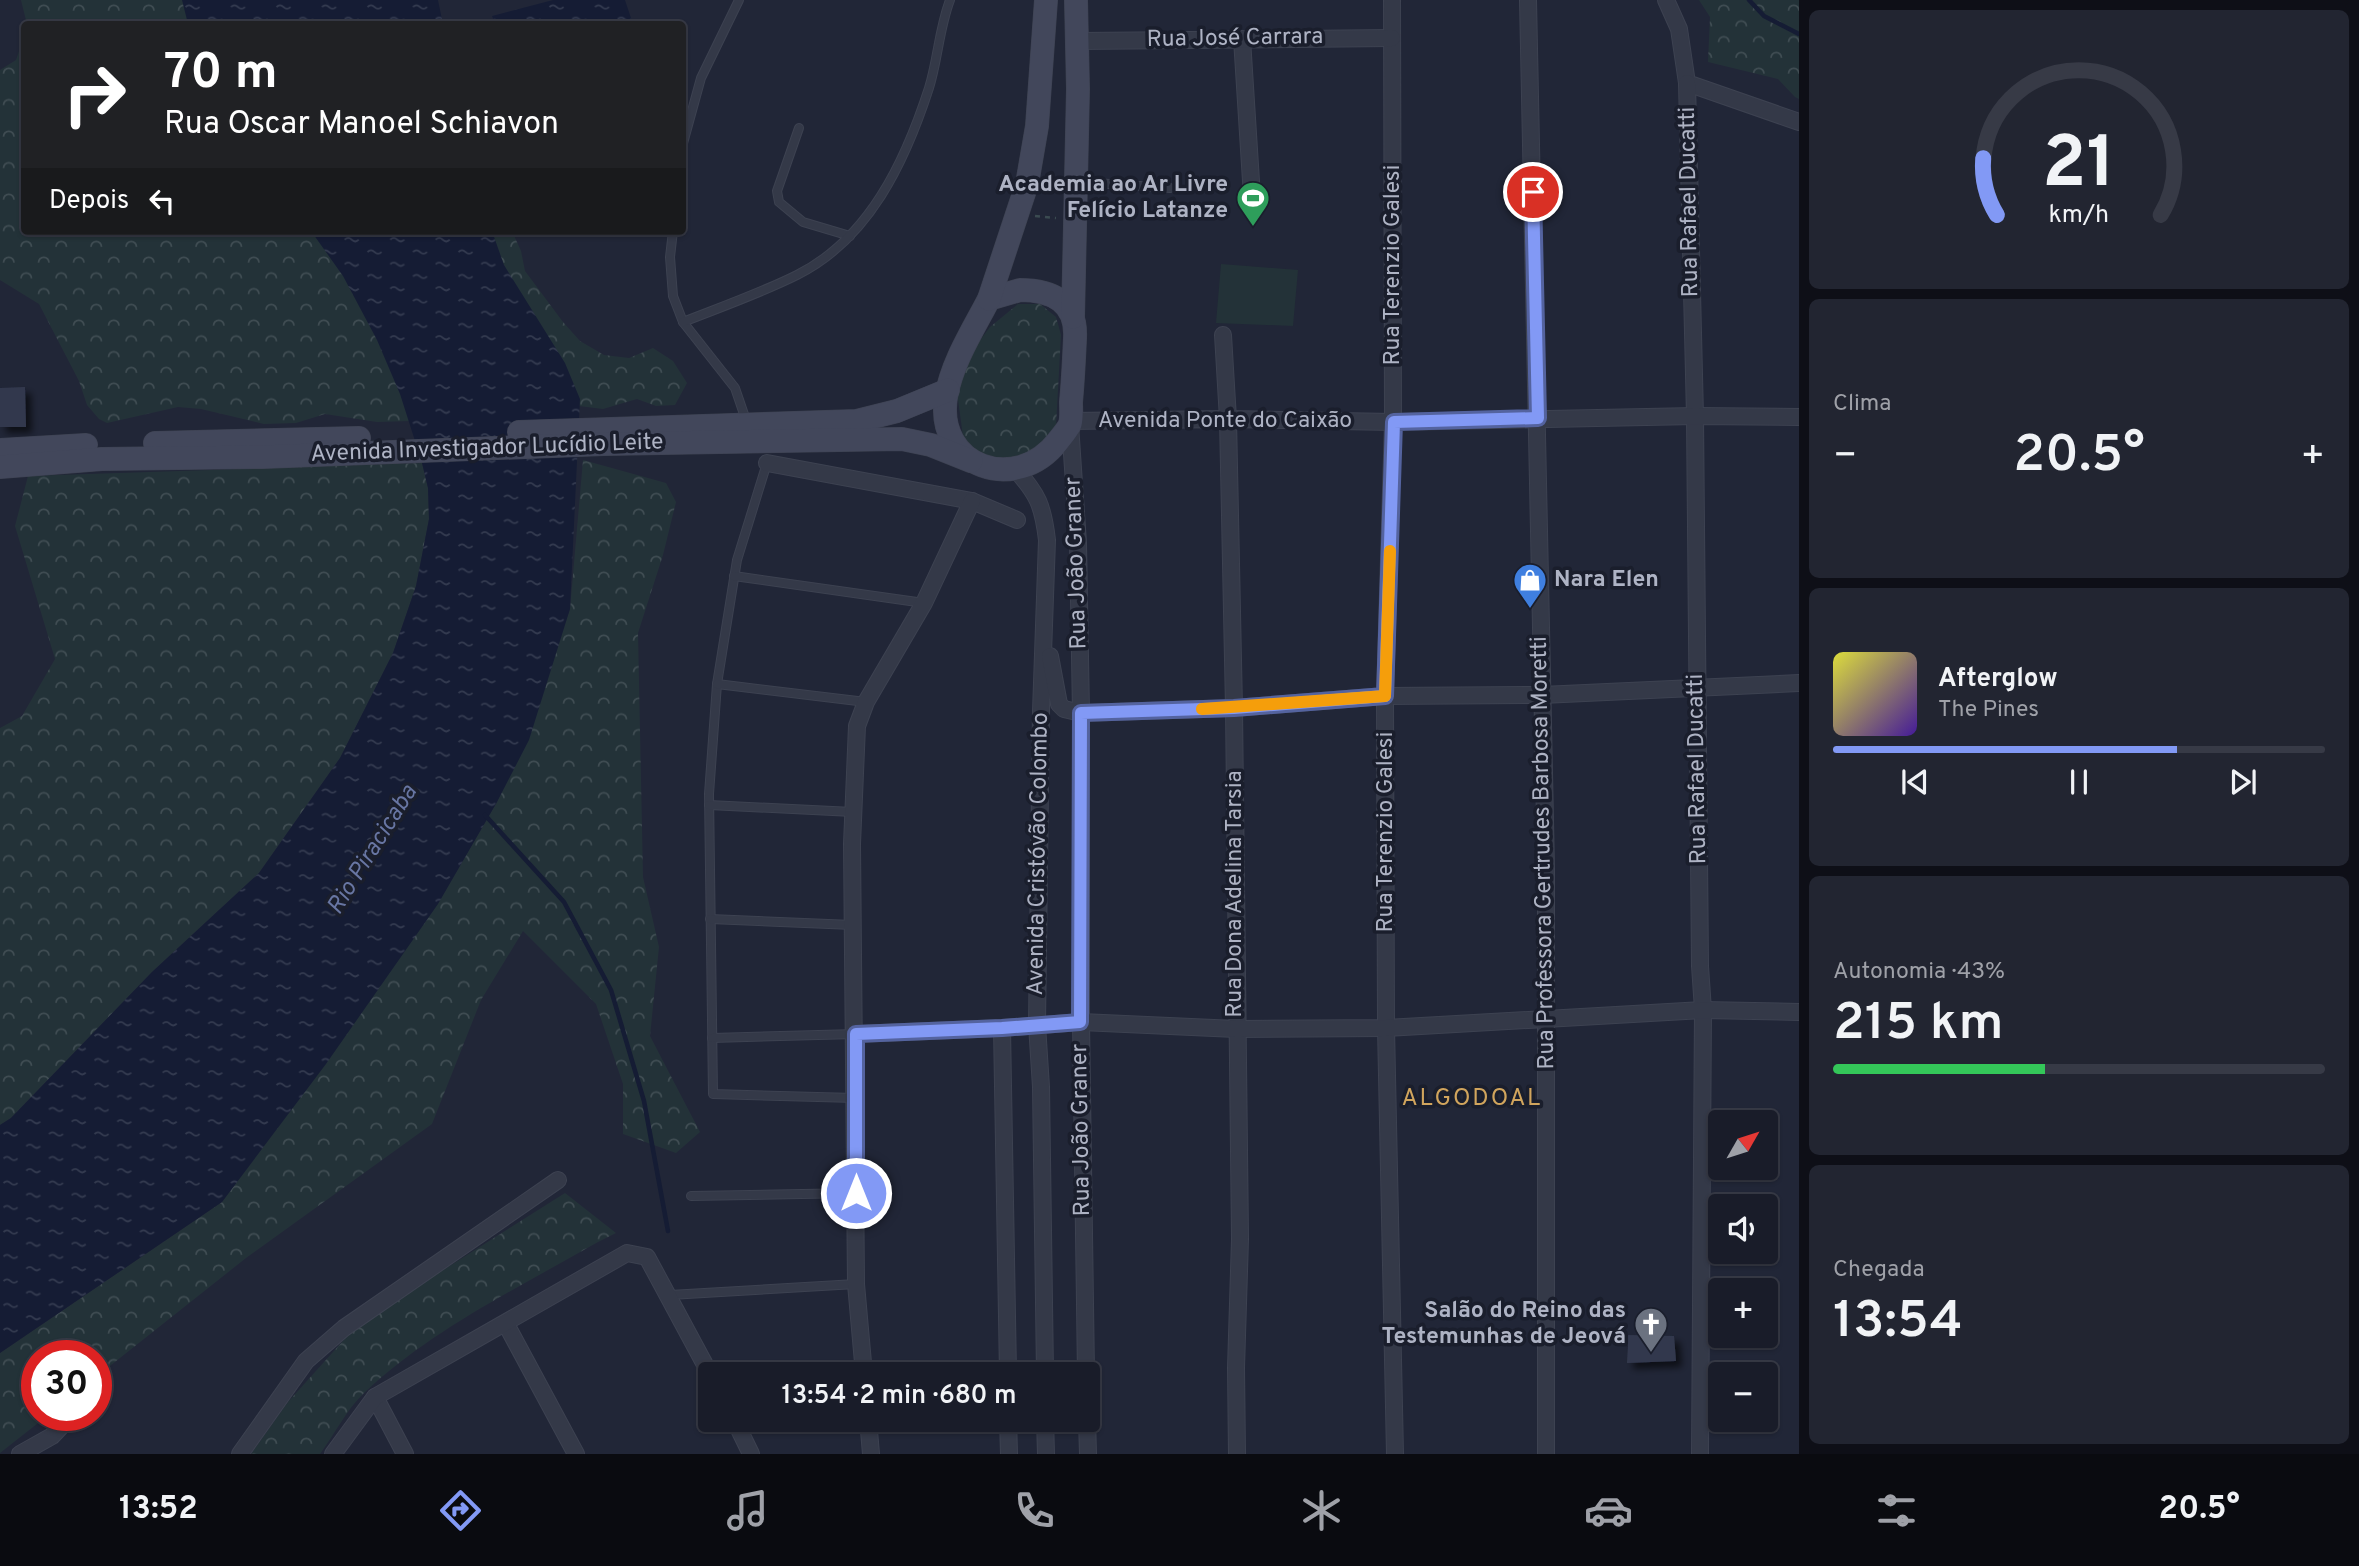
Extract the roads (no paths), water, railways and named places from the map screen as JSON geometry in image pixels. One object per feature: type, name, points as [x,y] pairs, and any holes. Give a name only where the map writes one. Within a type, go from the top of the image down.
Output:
[{"type":"main road","points":[[1046,0],[1037,126],[1027,184],[989,299],[953,370],[946,409],[950,432],[963,455],[977,465],[999,470],[1015,469],[1044,457],[1070,423],[1075,334],[1073,317],[1079,41],[1076,0]]},
{"type":"main road","points":[[989,299],[1020,290],[1038,290],[1062,301],[1073,317]]},
{"type":"main road","name":"Avenida Investigador Lucídio Leite","points":[[0,467],[102,459],[605,436],[747,423],[857,421],[897,411],[948,390]]},
{"type":"main road","name":"Avenida Investigador Lucídio Leite","points":[[605,436],[902,439],[931,445],[971,461]]},
{"type":"main road","name":"Avenida Investigador Lucídio Leite","points":[[0,450],[110,443],[392,445]]},
{"type":"street","name":"Rua Terenzio Galesi","points":[[1392,0],[1394,422],[1385,696],[1386,1028],[1395,1454]]},
{"type":"street","name":"Rua Professora Gertrudes Barbosa Moretti","points":[[1528,0],[1538,418],[1547,1019],[1546,1454]]},
{"type":"street","name":"Rua Rafael Ducatti","points":[[1666,0],[1679,29],[1687,83],[1695,416],[1700,966],[1703,1010],[1700,1454]]},
{"type":"street","name":"Rua José Carrara","points":[[1079,41],[1392,38]]},
{"type":"street","points":[[1242,39],[1252,197]]},
{"type":"street","points":[[1687,83],[1799,122]]},
{"type":"street","name":"Rua Dona Adelina Tarsia","points":[[1223,335],[1228,419],[1234,708],[1240,1239],[1236,1368],[1237,1454]]},
{"type":"street","name":"Avenida Ponte do Caixão","points":[[1070,423],[1228,419],[1394,422],[1695,416],[1799,417]]},
{"type":"street","name":"Rua João Graner","points":[[1070,423],[1078,543],[1081,713],[1080,1022],[1086,1362]]},
{"type":"street","points":[[767,463],[972,501],[1017,520]]},
{"type":"street","name":"Avenida Cristóvão Colombo","points":[[1015,469],[1039,498],[1047,540],[1037,1025],[1041,1087],[1045,1362]]},
{"type":"street","points":[[863,1362],[856,1284],[856,1034],[853,1014],[853,812],[857,726],[866,702],[924,603],[972,501]]},
{"type":"street","points":[[1044,635],[1059,704],[1065,709],[1081,713],[1234,708],[1385,696],[1542,695],[1799,683]]},
{"type":"street","points":[[856,1034],[1080,1022],[1236,1029],[1386,1028],[1703,1010],[1799,1012]]},
{"type":"street","points":[[1002,1028],[1008,1362]]},
{"type":"street","points":[[240,1454],[306,1361],[344,1328],[558,1180]]},
{"type":"street","points":[[333,1454],[375,1398],[627,1253],[648,1257],[704,1362]]},
{"type":"street","points":[[506,1324],[576,1454]]},
{"type":"street","points":[[375,1398],[405,1454]]},
{"type":"street","points":[[20,1454],[56,1431]]},
{"type":"street","points":[[740,1432],[751,1454]]},
{"type":"street","points":[[869,1432],[871,1454]]},
{"type":"street","points":[[1008,1432],[1009,1454]]},
{"type":"street","points":[[1045,1432],[1046,1454]]},
{"type":"street","points":[[1087,1432],[1088,1454]]},
{"type":"street","points":[[42,1454],[51,1436]]},
{"type":"lane","points":[[686,132],[701,78],[738,0]]},
{"type":"lane","points":[[683,322],[799,274],[850,236],[884,194],[896,172],[929,87],[950,0]]},
{"type":"lane","points":[[799,128],[777,191],[779,202],[803,222],[850,236]]},
{"type":"lane","points":[[1076,181],[1170,188]]},
{"type":"lane","points":[[673,235],[670,257],[673,296],[683,322],[735,388],[747,423]]},
{"type":"lane","points":[[767,463],[737,560],[717,684],[709,805],[713,1094],[855,1098]]},
{"type":"lane","points":[[734,576],[924,603]]},
{"type":"lane","points":[[717,684],[866,702]]},
{"type":"lane","points":[[709,805],[853,812]]},
{"type":"lane","points":[[710,919],[853,925]]},
{"type":"lane","points":[[712,1038],[856,1034]]},
{"type":"lane","points":[[691,1196],[856,1193]]},
{"type":"lane","points":[[670,1295],[856,1284]]},
{"type":"water","points":[[182,0],[438,0],[442,21],[187,21]]},
{"type":"water","points":[[553,0],[625,0],[632,21],[494,21],[492,16]]},
{"type":"water","name":"Rio Piracicaba","points":[[314,235],[493,235],[504,265],[565,363],[580,399],[570,609],[529,740],[497,802],[438,904],[326,1064],[222,1202],[0,1353],[0,1125],[11,1118],[152,972],[259,873],[340,758],[393,653],[416,586],[429,519],[428,488],[400,394],[377,340],[343,276]]},
{"type":"waterway","points":[[1749,0],[1764,16],[1799,34]]},
{"type":"waterway","points":[[485,815],[564,902],[611,990],[644,1101],[668,1231]]},
{"type":"place","name":"Academia ao Ar Livre Felício Latanze","points":[[1253,228]]},
{"type":"place","name":"Nara Elen","points":[[1530,610]]},
{"type":"place","name":"Salão do Reino das Testemunhas de Jeová","points":[[1651,1354]]},
{"type":"district","name":"ALGODOAL","points":[[1472,1099]]}]
